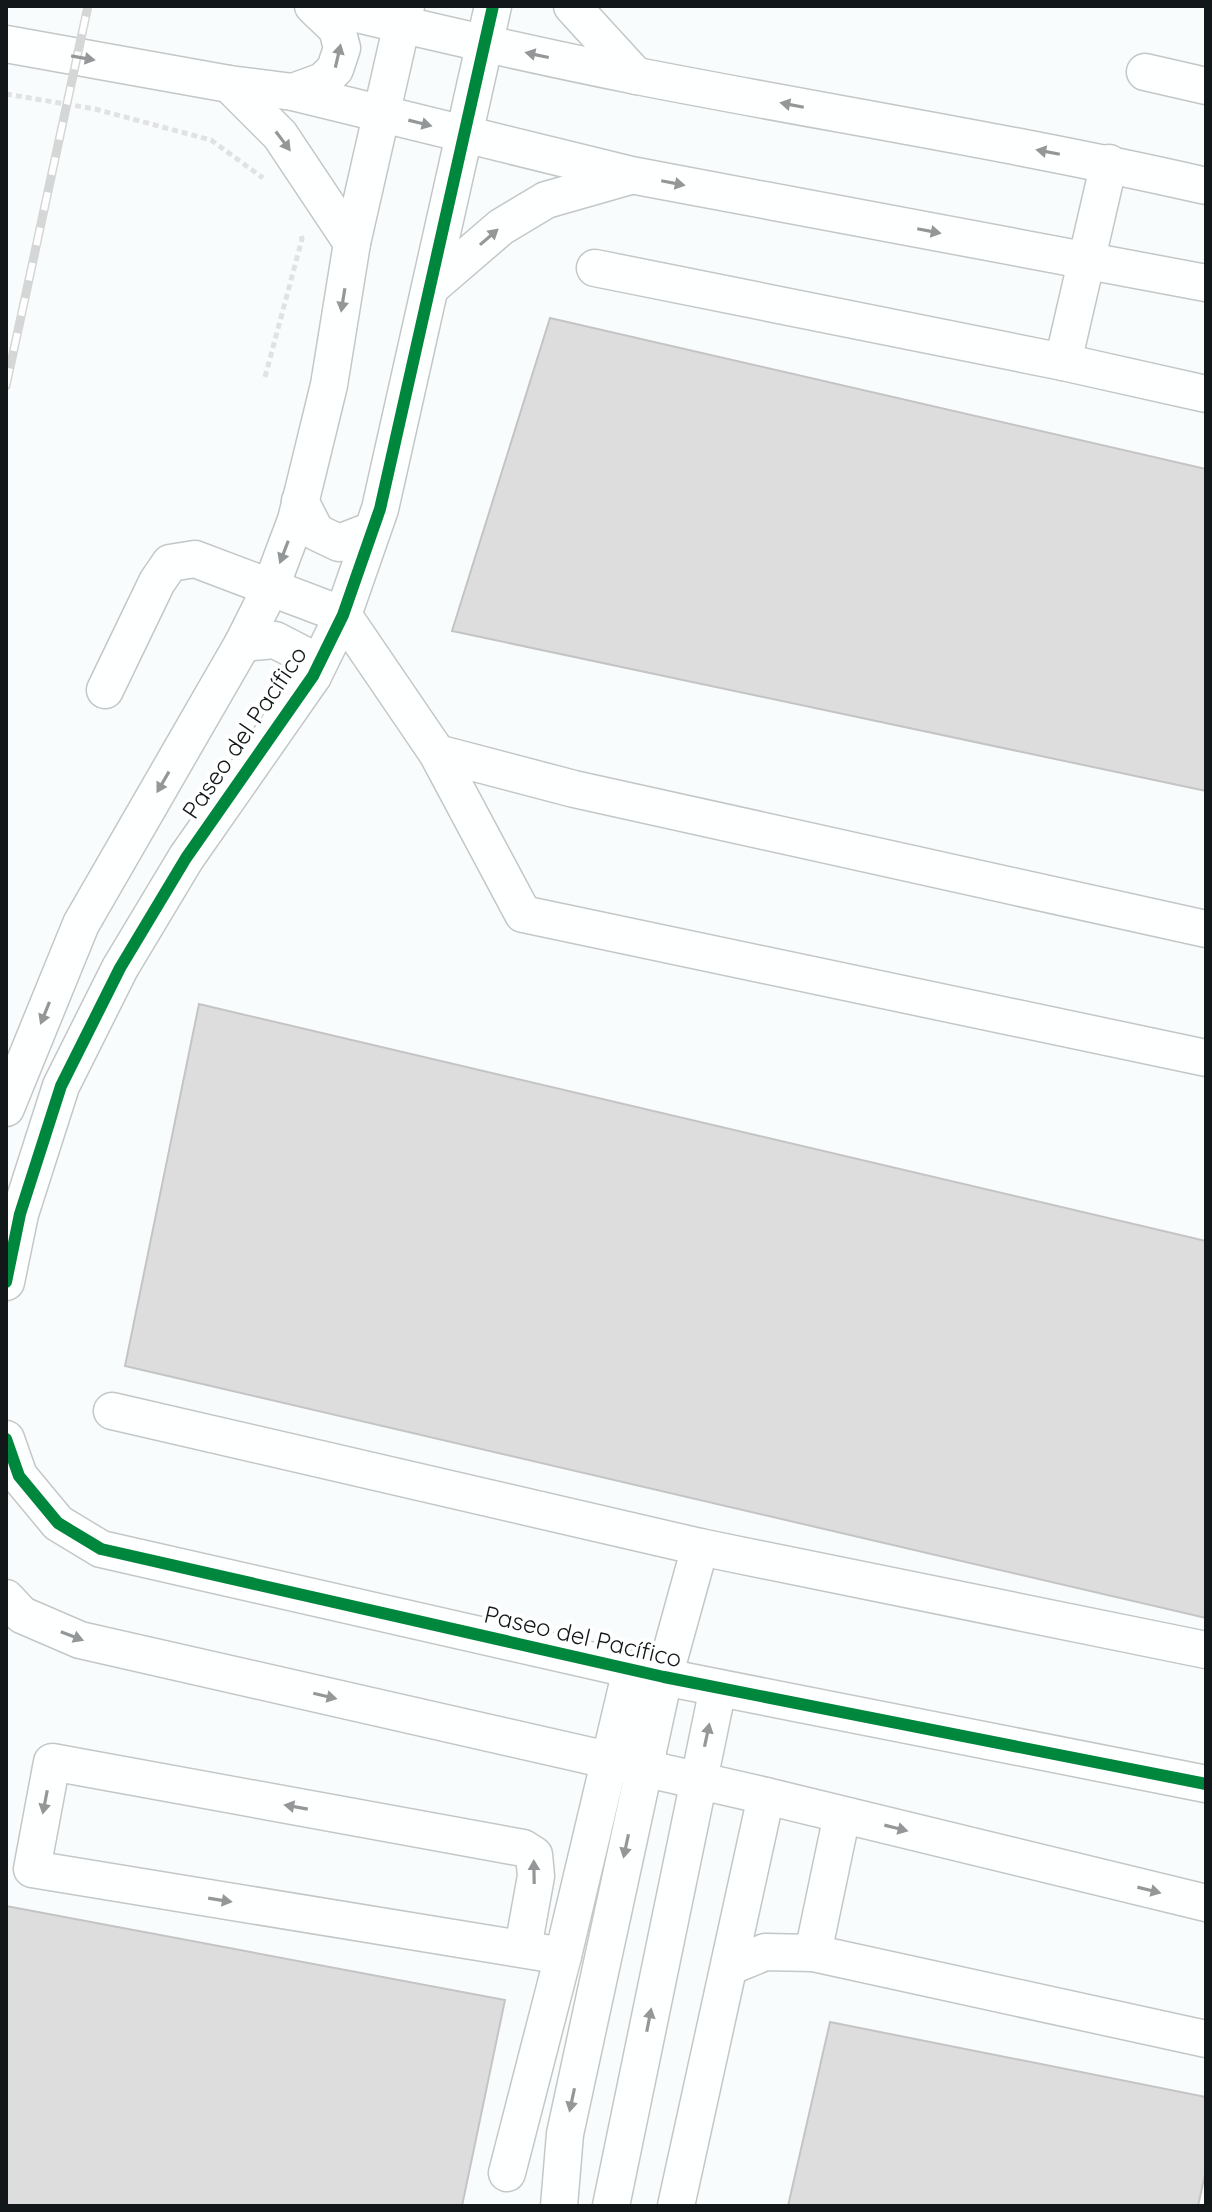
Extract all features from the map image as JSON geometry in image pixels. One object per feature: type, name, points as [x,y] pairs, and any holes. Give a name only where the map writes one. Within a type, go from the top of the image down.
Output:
[{"type":"street","points":[[293,92],[323,81],[335,69],[342,48],[337,29],[313,6]]},
{"type":"street","points":[[324,6],[404,15],[484,44],[636,76],[1109,163],[1206,186]]},
{"type":"street","name":"Paseo del Pacífico","points":[[6,1282],[20,1214],[61,1086],[120,968],[186,858],[313,676],[343,615],[380,509],[493,6]]},
{"type":"street","points":[[572,6],[636,76]]},
{"type":"street","name":"Paseo del Pacífico","points":[[6,1108],[81,924],[243,643],[270,589],[296,520],[329,385],[352,243],[404,15]]},
{"type":"street","points":[[6,44],[229,84],[293,92],[631,175],[1206,283]]},
{"type":"street","points":[[1145,72],[1206,86]]},
{"type":"street","points":[[229,84],[280,135],[352,243]]},
{"type":"street","points":[[1063,362],[1109,163]]},
{"type":"street","points":[[430,288],[501,227],[546,200],[631,175]]},
{"type":"street","points":[[595,268],[1063,362],[1206,394]]},
{"type":"street","points":[[300,501],[316,532],[339,543],[370,531]]},
{"type":"street","points":[[105,690],[157,582],[170,563],[195,559],[343,615],[437,753],[523,914],[1206,1058]]},
{"type":"street","points":[[243,643],[275,640],[306,656],[313,676]]},
{"type":"street","points":[[437,753],[574,789],[1206,929]]},
{"type":"street","points":[[112,1411],[700,1547],[1206,1650]]},
{"type":"street","name":"Paseo del Pacífico","points":[[6,1439],[12,1480],[58,1523],[101,1549],[647,1674],[1206,1784]]},
{"type":"street","points":[[507,2173],[563,1956],[607,1762],[700,1547]]},
{"type":"street","points":[[6,1598],[22,1615],[80,1640],[766,1796],[1206,1903]]},
{"type":"street","points":[[559,2206],[565,2134],[643,1770],[647,1674]]},
{"type":"street","points":[[611,2206],[718,1688]]},
{"type":"street","points":[[523,1948],[536,1876],[534,1855],[523,1848],[52,1762],[32,1869],[563,1956]]},
{"type":"street","points":[[676,2206],[766,1796]]},
{"type":"street","points":[[813,1953],[842,1815]]},
{"type":"street","points":[[729,1967],[765,1952],[813,1953],[1206,2039]]},
{"type":"path","points":[[6,94],[95,109],[211,140],[262,176],[270,187]]},
{"type":"path","points":[[265,377],[302,239],[299,229]]},
{"type":"building","points":[[550,318],[1206,469],[1206,791],[452,631]]},
{"type":"building","points":[[199,1004],[1206,1241],[1206,1618],[125,1366]]},
{"type":"building","points":[[6,1906],[505,2000],[462,2206],[6,2206]]},
{"type":"building","points":[[830,2022],[1206,2097],[1206,2170],[1198,2206],[788,2206]]},
{"type":"railway","points":[[6,386],[88,6]]},
{"type":"cycle path","points":[[6,1282],[20,1214],[61,1086],[120,968],[186,858],[313,676],[343,615],[380,509],[493,6]]},
{"type":"cycle path","points":[[6,1439],[19,1476],[58,1523],[101,1549],[664,1677],[1206,1784]]}]
